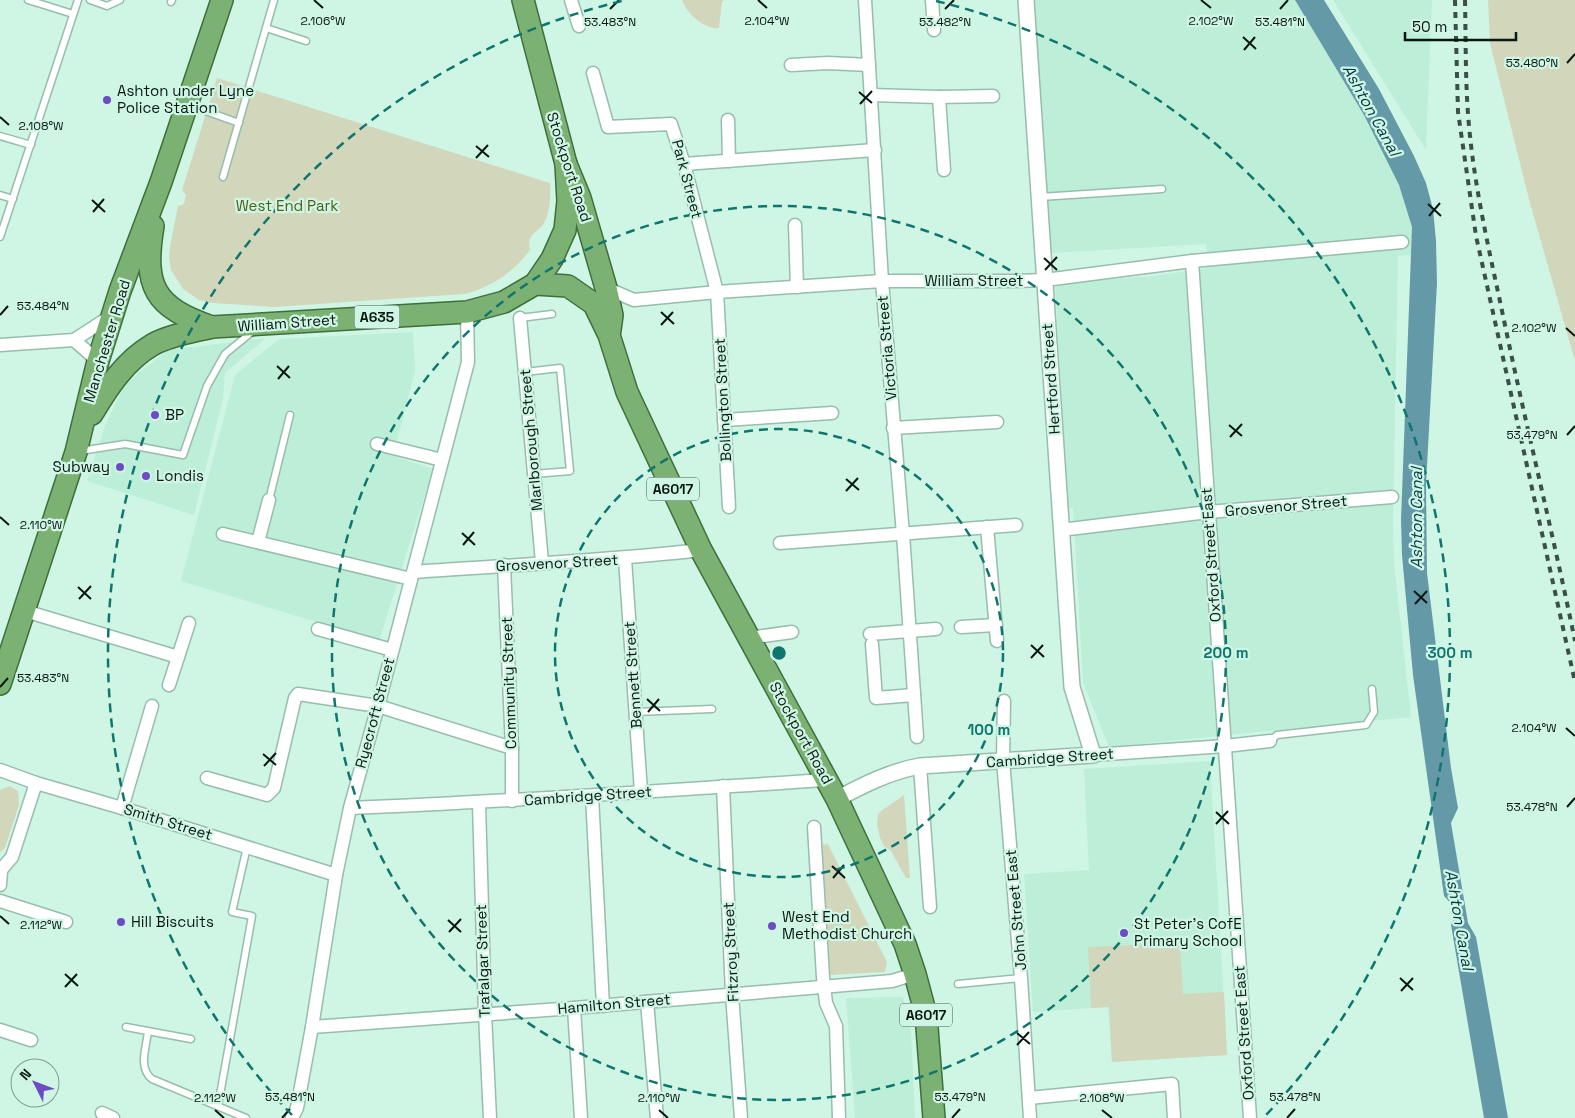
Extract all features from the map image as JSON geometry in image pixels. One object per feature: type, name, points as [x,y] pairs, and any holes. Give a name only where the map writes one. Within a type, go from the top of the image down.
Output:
[{"type":"highway","name":"Manchester Road","points":[[0,684],[78,442],[98,361],[120,291],[188,105],[222,0]]},
{"type":"highway","name":"Stockport Road","points":[[523,0],[566,164],[580,198],[606,288],[612,315],[609,335]]},
{"type":"highway","name":"A635","points":[[535,284],[552,259],[565,230],[568,200],[566,164]]},
{"type":"highway","name":"A635","points":[[161,182],[151,238],[149,269],[154,288],[170,308],[187,318],[212,327]]},
{"type":"highway","name":"Stockport Road","points":[[535,284],[568,286],[594,304],[609,335],[627,392],[701,550],[837,799],[905,944],[915,974],[926,1015],[934,1118]]},
{"type":"highway","name":"William Street","points":[[212,327],[467,312],[504,302],[535,284]]},
{"type":"highway","name":"A635","points":[[78,442],[106,389],[124,366],[153,345],[175,336],[212,327]]},
{"type":"street","points":[[571,0],[579,26]]},
{"type":"street","name":"Victoria Street","points":[[865,0],[882,281],[903,534],[917,737]]},
{"type":"street","points":[[932,0],[934,30]]},
{"type":"street","name":"Hertford Street","points":[[1026,0],[1072,687],[1093,755]]},
{"type":"street","points":[[792,65],[828,63],[869,65]]},
{"type":"street","name":"Park Street","points":[[593,73],[608,127],[671,124],[684,164],[717,292]]},
{"type":"street","points":[[871,94],[940,97],[993,96]]},
{"type":"street","points":[[940,97],[944,170]]},
{"type":"street","points":[[728,120],[729,161]]},
{"type":"street","points":[[684,164],[875,150]]},
{"type":"street","points":[[795,225],[797,287]]},
{"type":"street","name":"William Street","points":[[606,288],[634,300],[717,292],[882,281],[1045,280],[1192,261],[1402,242]]},
{"type":"street","name":"Oxford Street East","points":[[1192,261],[1250,1118]]},
{"type":"street","name":"Bollington Street","points":[[717,292],[729,507]]},
{"type":"street","name":"Ryecroft Street","points":[[292,1118],[297,1108],[336,875],[350,808],[468,362],[467,312]]},
{"type":"street","points":[[0,345],[74,340],[114,315]]},
{"type":"street","name":"Marlborough Street","points":[[520,318],[542,562]]},
{"type":"street","points":[[74,340],[98,361]]},
{"type":"street","points":[[724,420],[832,413]]},
{"type":"street","points":[[894,428],[997,422]]},
{"type":"street","points":[[377,444],[442,460]]},
{"type":"street","name":"Grosvenor Street","points":[[1061,530],[1208,512],[1392,497]]},
{"type":"street","points":[[258,542],[269,500]]},
{"type":"street","points":[[780,543],[1016,525]]},
{"type":"street","points":[[987,527],[997,641]]},
{"type":"street","name":"Grosvenor Street","points":[[223,534],[412,576],[504,565],[625,559],[701,550]]},
{"type":"street","name":"Bennett Street","points":[[625,559],[641,792]]},
{"type":"street","name":"Community Street","points":[[504,565],[512,748],[512,801]]},
{"type":"street","points":[[24,611],[178,657]]},
{"type":"street","points":[[169,685],[189,622]]},
{"type":"street","points":[[961,627],[996,625]]},
{"type":"street","points":[[318,629],[392,650]]},
{"type":"street","points":[[914,695],[876,698],[871,639],[910,631],[936,629]]},
{"type":"street","points":[[749,638],[792,632]]},
{"type":"street","points":[[207,778],[267,795],[274,788],[298,694],[378,706],[512,748]]},
{"type":"street","name":"John Street East","points":[[1004,701],[1003,760],[1021,978],[1030,1118]]},
{"type":"street","points":[[122,808],[152,706]]},
{"type":"street","name":"Cambridge Street","points":[[837,799],[903,769],[920,766],[1225,746],[1270,741]]},
{"type":"street","points":[[920,766],[930,907]]},
{"type":"street","name":"Smith Street","points":[[0,770],[36,783],[336,875]]},
{"type":"street","name":"Cambridge Street","points":[[350,808],[479,803],[826,780]]},
{"type":"street","points":[[0,885],[0,871],[12,857],[36,783]]},
{"type":"street","name":"Fitzroy Street","points":[[723,786],[732,994],[741,1118]]},
{"type":"street","points":[[592,796],[603,1006]]},
{"type":"street","name":"Trafalgar Street","points":[[479,803],[490,1118]]},
{"type":"street","points":[[814,827],[826,1003],[836,1026],[839,1118]]},
{"type":"street","points":[[0,901],[66,922]]},
{"type":"street","name":"Hamilton Street","points":[[312,1027],[603,1006],[892,981],[915,974]]},
{"type":"street","points":[[647,1002],[658,1118]]},
{"type":"street","points":[[574,1008],[581,1118]]},
{"type":"street","points":[[0,1030],[31,1040]]},
{"type":"street","points":[[1029,1098],[1172,1084],[1174,1118]]},
{"type":"lane","points":[[28,0],[73,14]]},
{"type":"lane","points":[[0,237],[78,0]]},
{"type":"lane","points":[[90,0],[107,6],[120,0]]},
{"type":"lane","points":[[223,178],[274,0]]},
{"type":"lane","points":[[266,28],[306,41]]},
{"type":"lane","points":[[188,105],[239,123]]},
{"type":"lane","points":[[0,136],[31,146]]},
{"type":"lane","points":[[1039,197],[1162,189]]},
{"type":"lane","points":[[0,195],[13,199]]},
{"type":"lane","points":[[520,318],[552,314]]},
{"type":"lane","points":[[78,442],[125,444],[183,455],[207,386],[224,354],[261,324]]},
{"type":"lane","points":[[525,372],[560,368],[570,471],[534,474]]},
{"type":"lane","points":[[269,500],[290,415]]},
{"type":"lane","points":[[1270,741],[1277,735],[1366,725],[1374,712],[1372,689]]},
{"type":"lane","points":[[636,712],[712,709]]},
{"type":"lane","points":[[218,1106],[252,916],[232,912],[247,847]]},
{"type":"lane","points":[[958,984],[1021,978]]},
{"type":"lane","points":[[126,1027],[191,1039]]},
{"type":"lane","points":[[148,1032],[144,1069],[147,1075],[152,1079],[246,1118]]},
{"type":"shaded area","points":[[1034,0],[1295,0],[1364,115],[1399,185],[1412,227],[1412,255],[1398,256],[1393,521],[1394,563],[1411,717],[1109,747],[1083,683],[1073,508],[1068,508],[1055,283],[1153,276],[1208,268],[1206,244],[1051,253]]},
{"type":"shaded area","points":[[1333,0],[1432,0],[1426,150]]},
{"type":"shaded area","points":[[413,332],[415,371],[393,456],[433,469],[379,641],[181,581],[235,375],[279,339]]},
{"type":"shaded area","points":[[266,338],[225,373],[223,399],[194,515],[87,481],[105,426],[125,384],[168,350]]},
{"type":"shaded area","name":"St Peter's CofE Primary School","points":[[1210,761],[1227,1055],[1112,1062],[1108,1007],[1033,1012],[1024,874],[1089,870],[1084,769]]},
{"type":"shaded area","points":[[903,997],[911,1031],[915,1118],[855,1118],[846,998]]},
{"type":"green space","points":[[682,0],[724,0],[722,2],[719,28],[708,26],[697,20]]},
{"type":"green space","points":[[1488,0],[1575,0],[1575,361],[1530,203],[1490,43]]},
{"type":"green space","name":"West End Park","points":[[217,78],[550,183],[550,204],[546,219],[531,237],[530,250],[517,265],[501,278],[483,288],[464,294],[274,307],[213,303],[199,300],[183,289],[171,270],[169,258],[178,206],[184,204],[186,195],[182,190]]},
{"type":"green space","points":[[10,786],[18,791],[19,805],[5,848],[0,852],[0,790]]},
{"type":"green space","points":[[904,795],[910,878],[906,878],[891,851],[884,846],[877,824],[878,815],[881,811]]},
{"type":"green space","points":[[828,844],[887,962],[885,972],[830,975],[822,845]]},
{"type":"green space","points":[[1180,943],[1183,994],[1224,992],[1227,1055],[1112,1062],[1109,1007],[1091,1008],[1088,947]]},
{"type":"water","name":"Ashton Canal","points":[[1295,0],[1324,0],[1379,89],[1414,156],[1426,183],[1433,209],[1437,283],[1426,484],[1427,573],[1451,768],[1458,808],[1451,823],[1468,923],[1476,937],[1508,1118],[1484,1118],[1451,925],[1454,909],[1444,896],[1413,675],[1402,555],[1401,520],[1412,227],[1399,185],[1364,115]]},
{"type":"railway","points":[[1455,0],[1458,112],[1476,236],[1575,682]]},
{"type":"railway","points":[[1465,0],[1468,119],[1479,200],[1575,641]]},
{"type":"place","name":"Ashton under Lyne Police Station","points":[[107,100]]},
{"type":"place","name":"BP","points":[[155,415]]},
{"type":"place","name":"Subway","points":[[120,467]]},
{"type":"place","name":"Londis","points":[[146,476]]},
{"type":"place","name":"Hill Biscuits","points":[[121,922]]},
{"type":"place","name":"West End Methodist Church","points":[[772,926]]},
{"type":"place","name":"St Peter's CofE Primary School","points":[[1124,933]]}]
